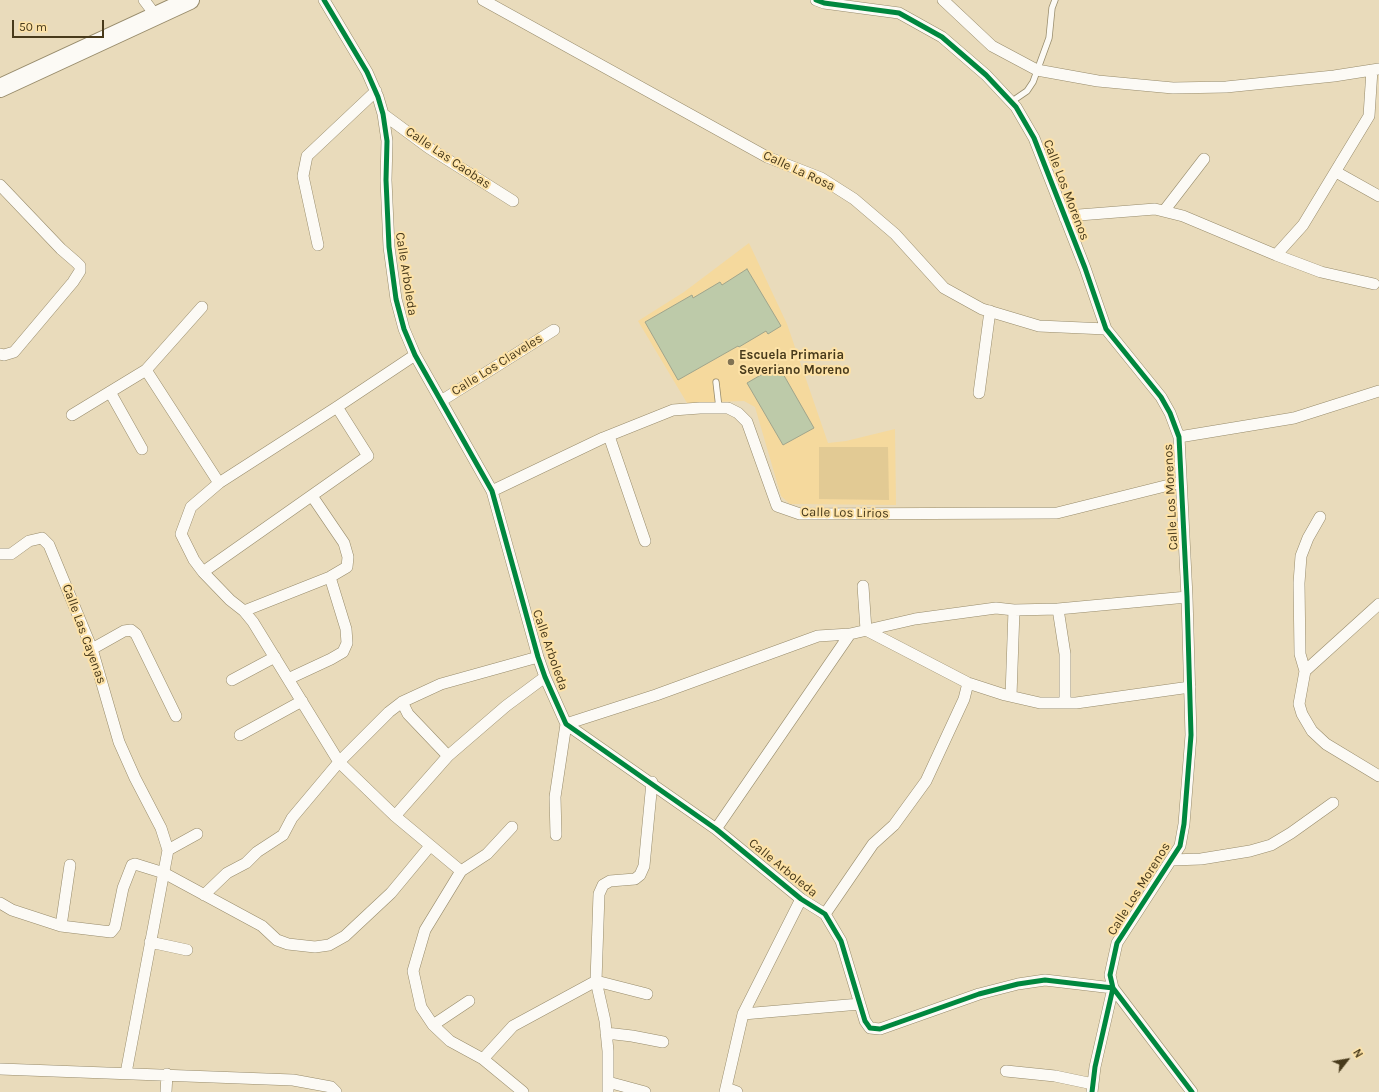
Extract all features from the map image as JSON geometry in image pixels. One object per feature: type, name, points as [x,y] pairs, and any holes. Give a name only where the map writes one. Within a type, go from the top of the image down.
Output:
[{"type":"main road","points":[[0,88],[190,0]]},
{"type":"street","points":[[144,0],[156,16]]},
{"type":"street","name":"Calle Arboleda","points":[[324,0],[367,72],[376,91],[383,114],[388,141],[386,180],[389,247],[396,298],[404,329],[415,355],[492,491],[538,658],[545,678],[566,724],[652,782],[716,828],[801,899],[825,914],[841,941],[865,1021],[870,1028],[880,1029],[979,994],[1018,984],[1045,980],[1113,988]]},
{"type":"street","name":"Calle La Rosa","points":[[483,0],[767,157],[821,178],[854,199],[895,234],[944,288],[982,309],[1040,326],[1106,329]]},
{"type":"street","name":"Calle Los Morenos","points":[[816,0],[824,3],[899,13],[942,36],[986,75],[1016,107],[1034,138],[1106,329],[1161,397],[1170,413],[1180,437],[1191,735],[1184,824],[1180,846],[1117,943],[1110,975],[1113,988],[1092,1088]]},
{"type":"street","points":[[943,0],[992,46],[1037,70],[1098,81],[1173,88],[1226,87],[1277,83],[1376,70],[1369,116],[1303,225],[1276,254]]},
{"type":"street","points":[[318,245],[304,176],[307,156],[376,91]]},
{"type":"street","name":"Calle Las Caobas","points":[[383,114],[429,148],[513,201]]},
{"type":"street","points":[[1164,211],[1204,158]]},
{"type":"street","points":[[1336,172],[1379,196]]},
{"type":"street","points":[[0,185],[61,249],[80,266],[80,271],[73,282],[14,352],[4,355],[0,354]]},
{"type":"street","points":[[1065,218],[1079,215],[1155,209],[1183,216],[1321,272],[1374,284]]},
{"type":"street","points":[[72,415],[146,370],[202,307]]},
{"type":"street","points":[[979,393],[990,311]]},
{"type":"street","name":"Calle Los Claveles","points":[[441,401],[554,330]]},
{"type":"street","points":[[415,355],[219,484],[191,507],[181,534],[194,560],[203,572],[230,600],[244,610],[275,657],[339,762],[395,816],[461,871]]},
{"type":"street","points":[[146,370],[219,484]]},
{"type":"street","points":[[110,392],[142,449]]},
{"type":"street","points":[[1180,437],[1294,418],[1379,392]]},
{"type":"street","points":[[203,572],[368,456],[337,407]]},
{"type":"street","name":"Calle Los Lirios","points":[[492,491],[609,436],[673,410],[719,408],[728,408],[738,412],[748,422],[777,506],[800,514],[1057,513],[1181,482]]},
{"type":"street","points":[[609,436],[645,541]]},
{"type":"street","points":[[244,610],[330,577],[347,567],[348,557],[344,543],[312,496]]},
{"type":"street","points":[[1320,517],[1308,538],[1301,556],[1299,583],[1300,654],[1305,671],[1299,704],[1302,714],[1312,731],[1326,744],[1379,776]]},
{"type":"street","name":"Calle Las Cayenas","points":[[0,554],[11,554],[29,541],[42,538],[48,545],[92,649],[119,742],[135,778],[161,828],[168,850]]},
{"type":"street","points":[[288,679],[343,652],[347,643],[346,629],[330,577]]},
{"type":"street","points":[[863,586],[866,630]]},
{"type":"street","points":[[556,835],[555,797],[566,724],[656,695],[818,636],[850,634],[915,619],[996,608],[1014,610],[1058,609],[1187,597]]},
{"type":"street","points":[[1305,671],[1379,604]]},
{"type":"street","points":[[1058,609],[1065,654],[1065,703]]},
{"type":"street","points":[[1010,696],[1014,610]]},
{"type":"street","points":[[92,649],[124,631],[131,630],[136,634],[176,716]]},
{"type":"street","points":[[866,630],[968,684],[1040,703],[1065,703],[1190,688]]},
{"type":"street","points":[[716,828],[850,634]]},
{"type":"street","points":[[232,680],[275,657]]},
{"type":"street","points":[[204,895],[227,873],[246,863],[257,852],[283,835],[292,818],[339,762],[388,712],[402,702],[441,684],[538,658]]},
{"type":"street","points":[[395,816],[448,756],[506,706],[545,678]]},
{"type":"street","points":[[825,914],[873,844],[894,825],[926,781],[964,699],[968,684]]},
{"type":"street","points":[[240,735],[302,701]]},
{"type":"street","points":[[402,702],[408,714],[448,756]]},
{"type":"street","points":[[645,1092],[608,1087],[606,1033],[596,981],[599,894],[603,885],[610,881],[635,879],[640,875],[644,866],[652,782]]},
{"type":"street","points":[[1172,860],[1201,859],[1250,851],[1271,845],[1334,803]]},
{"type":"street","points":[[512,827],[487,854],[461,871],[425,930],[413,971],[421,1007],[433,1025],[450,1041],[483,1059],[523,1092]]},
{"type":"street","points":[[126,1073],[168,850],[197,834]]},
{"type":"street","points":[[0,903],[12,910],[61,926],[111,932],[115,927],[123,888],[132,865],[135,864],[164,873],[262,926],[278,940],[288,944],[315,947],[329,945],[345,936],[391,893],[430,846]]},
{"type":"street","points":[[61,926],[70,865]]},
{"type":"street","points":[[730,1091],[743,1014],[801,899]]},
{"type":"street","points":[[150,942],[187,950]]},
{"type":"street","points":[[483,1059],[513,1026],[596,981],[647,994]]},
{"type":"street","points":[[1113,988],[1192,1092]]},
{"type":"street","points":[[433,1025],[469,1001]]},
{"type":"street","points":[[743,1014],[860,1004]]},
{"type":"street","points":[[606,1033],[663,1042]]},
{"type":"street","points":[[0,1069],[167,1074],[293,1080],[331,1087],[336,1092]]},
{"type":"street","points":[[1006,1071],[1055,1076],[1092,1088]]},
{"type":"street","points":[[166,1092],[167,1074]]},
{"type":"lane","points":[[1011,102],[1027,91],[1033,82],[1049,38],[1052,8],[1055,0]]},
{"type":"lane","points":[[716,382],[719,408]]},
{"type":"shaded area","name":"Escuela Primaria Severiano Moreno","points":[[749,243],[787,324],[828,443],[846,441],[895,429],[896,505],[790,504],[781,496],[755,407],[744,401],[687,403],[638,321],[684,292]]},
{"type":"shaded area","points":[[819,447],[888,447],[889,500],[819,499]]},
{"type":"building","points":[[747,269],[781,326],[768,334],[766,331],[678,380],[645,322],[692,295],[693,298],[720,282],[722,285]]},
{"type":"building","points":[[778,365],[814,428],[783,445],[747,383]]},
{"type":"cycle path","points":[[324,0],[367,72],[378,97],[383,114],[387,141],[386,180],[389,247],[396,299],[404,329],[415,355],[492,491],[538,657],[545,677],[566,724],[716,829],[801,899],[825,914],[841,941],[865,1021],[870,1028],[880,1029],[979,994],[1018,984],[1045,980],[1113,988],[1095,1067],[1092,1092]]},
{"type":"cycle path","points":[[816,0],[824,3],[899,13],[942,37],[986,75],[1016,107],[1034,138],[1085,268],[1106,329],[1161,397],[1170,413],[1179,437],[1187,597],[1191,735],[1184,824],[1180,846],[1117,943],[1110,975],[1113,988],[1192,1092]]},
{"type":"place","name":"Escuela Primaria Severiano Moreno","points":[[731,362]]}]
